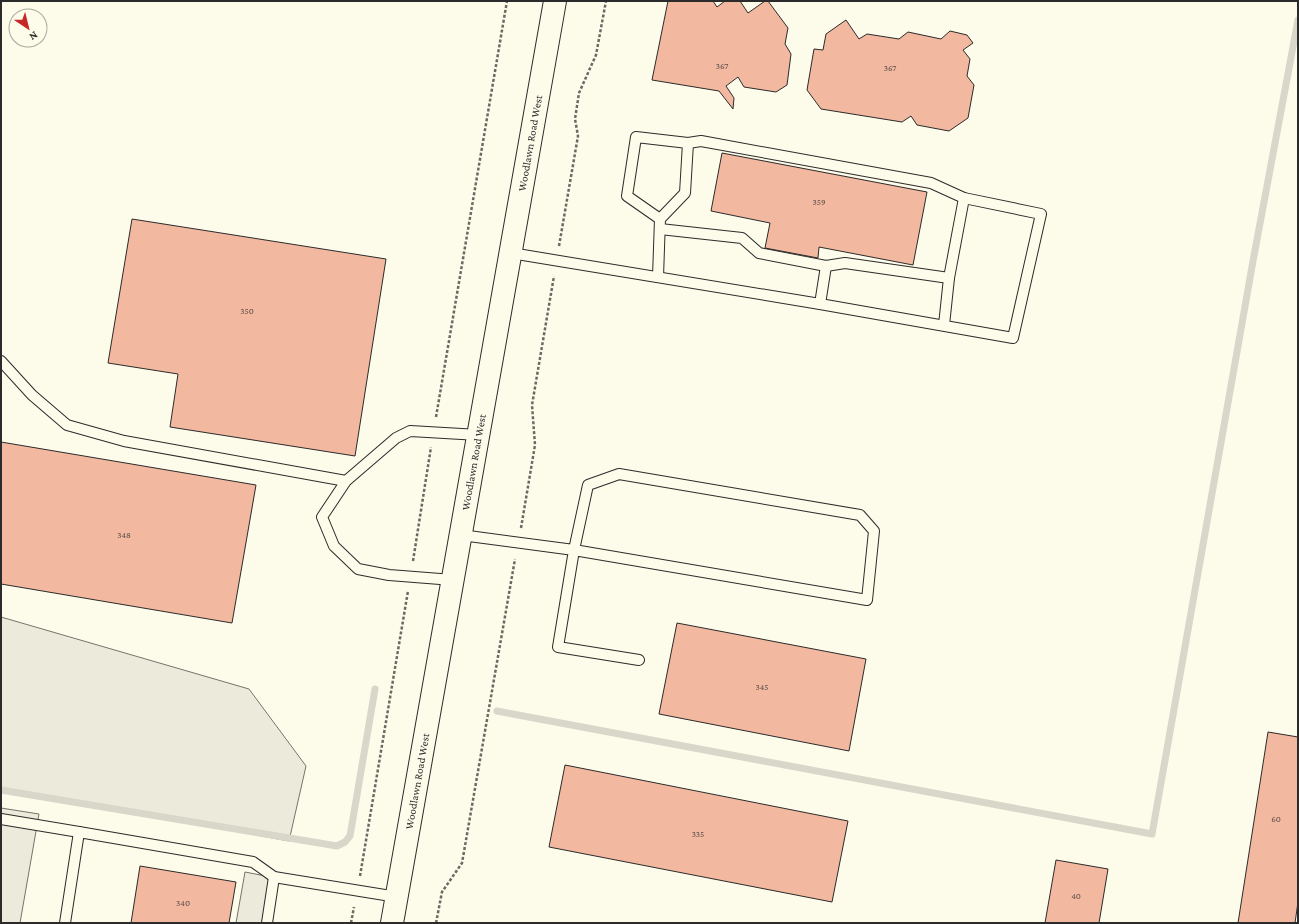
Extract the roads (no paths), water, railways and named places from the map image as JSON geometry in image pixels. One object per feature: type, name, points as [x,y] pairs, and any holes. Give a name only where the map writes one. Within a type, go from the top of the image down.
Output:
[{"type":"main road","name":"Woodlawn Road West","points":[[392,923],[555,1]]},
{"type":"lane","points":[[511,253],[820,304],[1013,338],[1041,214],[964,198],[931,183],[701,141],[688,143],[636,137],[627,196],[660,224],[742,238],[759,253],[826,266],[845,263],[949,278]]},
{"type":"lane","points":[[658,277],[660,224],[685,192],[688,143]]},
{"type":"lane","points":[[944,325],[949,278],[964,198]]},
{"type":"lane","points":[[820,304],[826,266]]},
{"type":"lane","points":[[1,361],[32,395],[67,425],[124,441],[346,481]]},
{"type":"lane","points":[[453,580],[389,575],[358,569],[334,546],[322,517],[346,481],[396,438],[410,431],[479,435]]},
{"type":"lane","points":[[461,536],[574,550],[867,600],[874,531],[860,515],[619,474],[588,485],[574,550],[558,648],[639,660]]},
{"type":"lane","points":[[1,819],[253,862],[274,877],[357,890],[396,898]]},
{"type":"lane","points":[[65,923],[79,832]]},
{"type":"lane","points":[[267,923],[274,877]]},
{"type":"waterway","points":[[497,711],[1152,834],[1253,261],[1298,20]]},
{"type":"waterway","points":[[1,790],[337,846],[345,842],[350,836],[375,689]]}]
